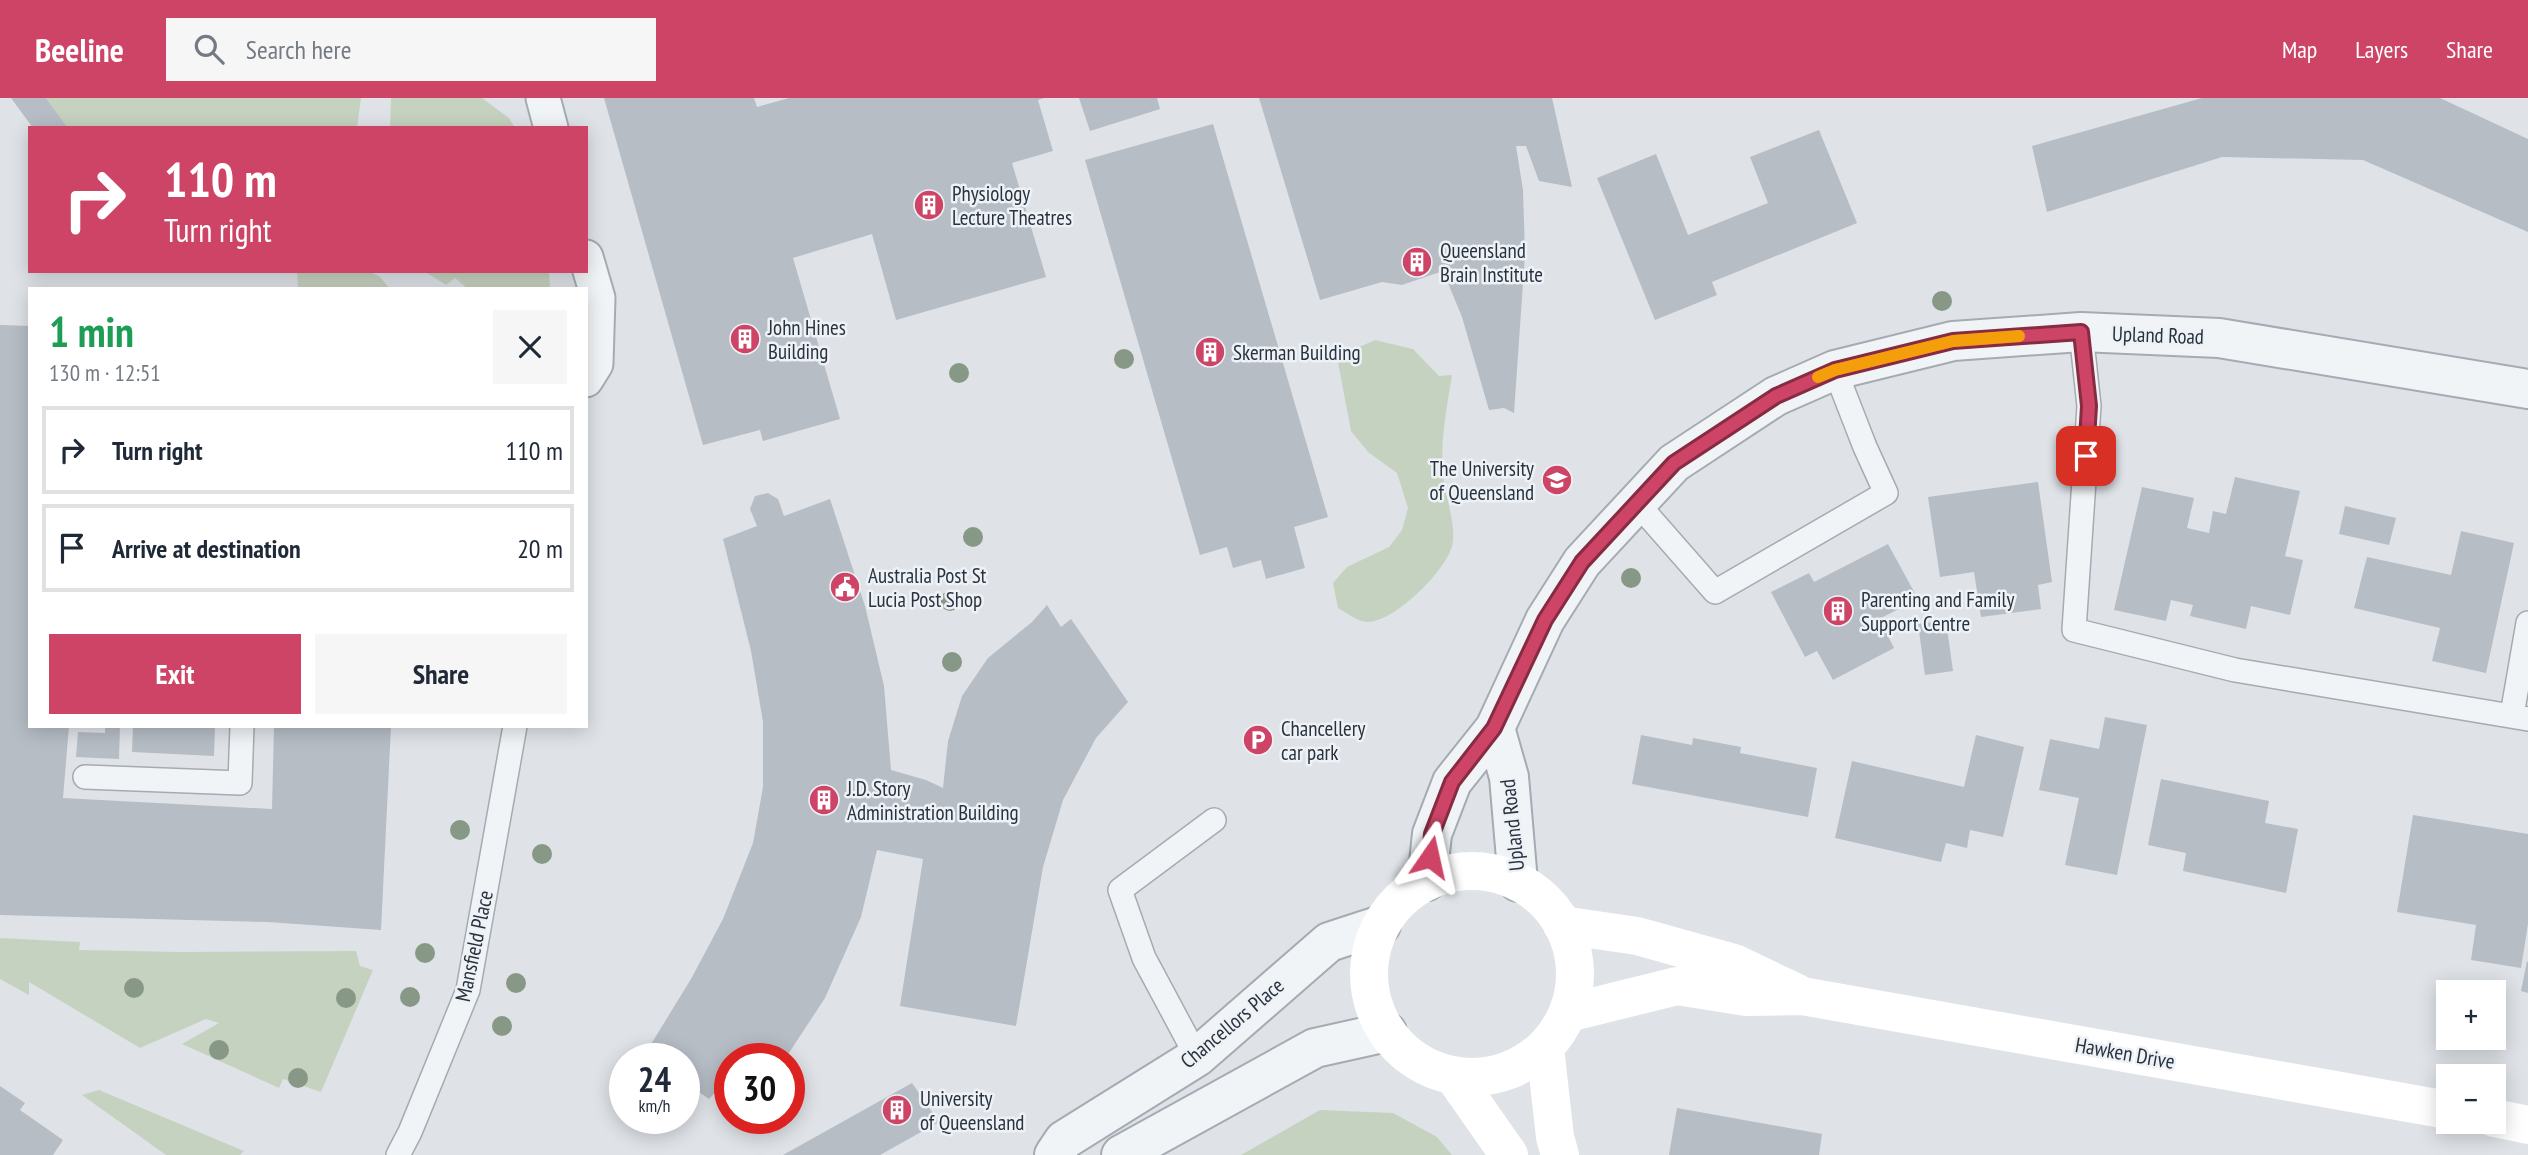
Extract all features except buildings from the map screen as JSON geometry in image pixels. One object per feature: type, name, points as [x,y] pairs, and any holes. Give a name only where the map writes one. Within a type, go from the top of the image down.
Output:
[{"type":"main road","points":[[1457,872],[1488,872],[1518,882],[1544,900],[1562,925],[1573,963],[1574,983],[1568,1013],[1545,1048],[1517,1067],[1486,1076],[1452,1075],[1427,1068],[1405,1052],[1387,1032],[1374,1007],[1369,979],[1371,951],[1381,925],[1401,899],[1427,881],[1457,872]]},
{"type":"main road","name":"Hawken Drive","points":[[1562,925],[1637,936],[1734,963],[1802,996]]},
{"type":"main road","name":"Hawken Drive","points":[[1568,1013],[1677,986],[1746,997],[1802,996],[2436,1108]]},
{"type":"main road","points":[[1545,1048],[1555,1137],[1560,1155]]},
{"type":"main road","points":[[1452,1075],[1509,1155]]},
{"type":"main road","points":[[2506,1120],[2528,1125]]},
{"type":"street","points":[[542,98],[550,126]]},
{"type":"street","points":[[588,264],[598,298],[596,364],[588,377]]},
{"type":"street","name":"Upland Road","points":[[1427,881],[1432,834],[1452,782],[1494,728],[1553,609],[1582,562],[1674,463],[1776,396],[1835,370],[1953,341],[2081,332],[2219,338],[2528,389]]},
{"type":"street","name":"Upland Road","points":[[1494,728],[1509,777],[1518,882]]},
{"type":"street","name":"Chancellors Place","points":[[1055,1155],[1064,1140],[1196,1057],[1329,942],[1381,925]]},
{"type":"street","points":[[1121,1155],[1315,1048],[1387,1032]]},
{"type":"lane","points":[[2081,332],[2089,406],[2074,630],[2235,670],[2520,717],[2528,623]]},
{"type":"lane","points":[[1636,502],[1715,592],[1886,494],[1835,370]]},
{"type":"lane","points":[[85,777],[240,783],[242,728]]},
{"type":"lane","name":"Mansfield Place","points":[[398,1155],[468,990],[515,728]]},
{"type":"lane","points":[[1196,1057],[1144,958],[1120,890],[1214,820]]},
{"type":"green space","points":[[46,98],[361,98],[357,126],[67,126]]},
{"type":"green space","points":[[391,98],[482,98],[509,118],[514,126],[390,126]]},
{"type":"green space","points":[[297,273],[373,273],[388,287],[298,287]]},
{"type":"green space","points":[[427,273],[549,273],[550,287],[466,287],[455,278],[446,285]]},
{"type":"green space","points":[[1375,340],[1413,349],[1439,376],[1452,375],[1444,424],[1442,460],[1453,541],[1443,565],[1419,592],[1392,613],[1367,622],[1338,608],[1333,583],[1347,567],[1389,547],[1402,530],[1408,508],[1397,473],[1368,452],[1351,431],[1337,357]]},
{"type":"green space","points":[[0,938],[80,942],[79,950],[356,951],[360,966],[373,970],[321,1092],[283,1079],[279,1088],[182,1044],[219,1023],[206,1019],[140,1048],[29,982],[29,995],[0,979]]},
{"type":"green space","points":[[99,1090],[244,1151],[240,1155],[166,1155],[82,1095]]},
{"type":"green space","points":[[1320,1110],[1393,1113],[1437,1137],[1452,1155],[1241,1155]]},
{"type":"slow traffic","points":[[1818,377],[1835,370],[1953,341],[2019,336]]},
{"type":"place","name":"Physiology Lecture Theatres","points":[[929,205]]},
{"type":"place","name":"Queensland Brain Institute","points":[[1417,262]]},
{"type":"place","name":"John Hines Building","points":[[745,339]]},
{"type":"place","name":"Skerman Building","points":[[1210,352]]},
{"type":"place","name":"The University of Queensland","points":[[1557,480]]},
{"type":"place","name":"Australia Post St Lucia Post Shop","points":[[845,587]]},
{"type":"place","name":"Parenting and Family Support Centre","points":[[1838,611]]},
{"type":"place","name":"Chancellery car park","points":[[1258,740]]},
{"type":"place","name":"J.D. Story Administration Building","points":[[824,800]]},
{"type":"place","name":"University of Queensland","points":[[897,1110]]},
{"type":"route","points":[[1430,857],[1432,834],[1452,782],[1494,728],[1545,620],[1582,562],[1674,463],[1776,396],[1835,370],[1953,341],[2081,332],[2089,406],[2086,456]]}]
